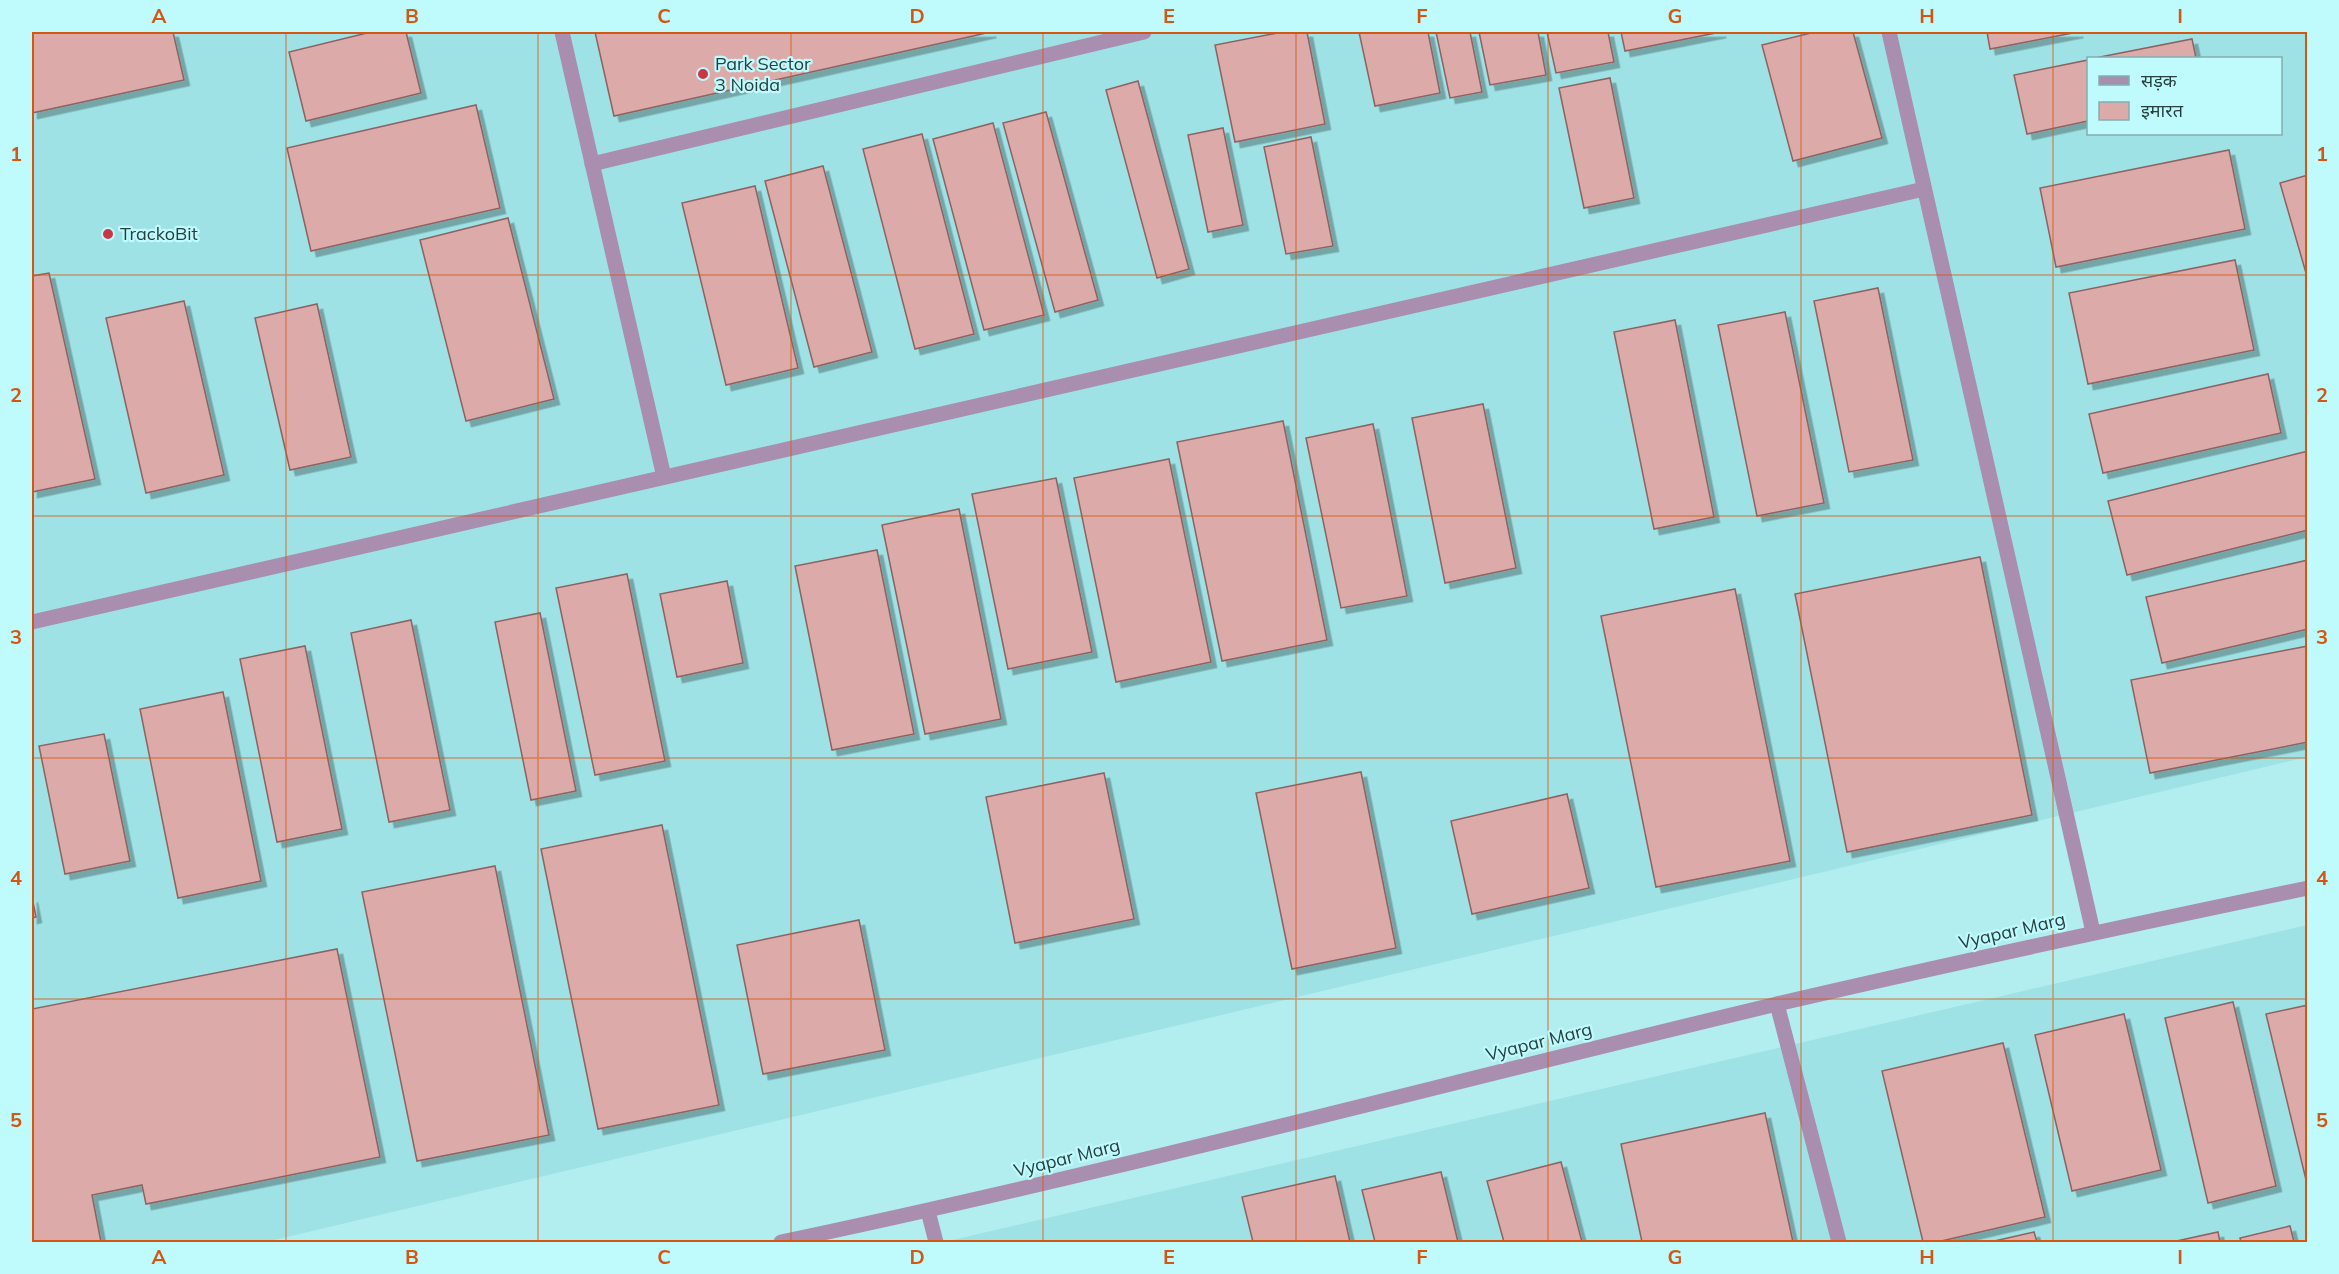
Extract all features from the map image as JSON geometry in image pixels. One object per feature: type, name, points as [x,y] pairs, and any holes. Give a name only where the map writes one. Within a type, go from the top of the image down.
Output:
[{"type":"street","points":[[562,32],[664,477]]},
{"type":"street","points":[[592,164],[1144,32]]},
{"type":"street","points":[[1889,32],[2093,932]]},
{"type":"street","points":[[32,622],[1924,189]]},
{"type":"street","name":"Vyapar Marg","points":[[782,1242],[928,1212],[1777,1004],[2093,932],[2307,888]]},
{"type":"street","points":[[1777,1004],[1839,1242]]},
{"type":"street","points":[[928,1212],[936,1242]]},
{"type":"shaded area","points":[[32,32],[2307,32],[2307,757],[266,1242],[32,1242]]},
{"type":"shaded area","points":[[2307,925],[2307,1242],[944,1242]]},
{"type":"building","points":[[32,32],[173,32],[184,80],[32,113]]},
{"type":"building","points":[[371,32],[406,32],[421,93],[306,121],[289,52]]},
{"type":"building","name":"Park Sector 3 Noida","points":[[595,32],[991,32],[614,116]]},
{"type":"building","points":[[1283,32],[1307,32],[1325,124],[1235,142],[1215,45]]},
{"type":"building","points":[[1359,32],[1428,32],[1440,93],[1375,106]]},
{"type":"building","points":[[1436,32],[1470,32],[1482,92],[1450,98]]},
{"type":"building","points":[[1479,32],[1538,32],[1546,75],[1490,85]]},
{"type":"building","points":[[1547,32],[1608,32],[1614,62],[1556,73]]},
{"type":"building","points":[[1621,32],[1721,32],[1625,51]]},
{"type":"building","points":[[1815,32],[1853,32],[1882,138],[1793,161],[1762,45]]},
{"type":"building","points":[[1987,32],[2078,32],[1990,49]]},
{"type":"building","points":[[2192,39],[2196,57],[2100,57]]},
{"type":"building","points":[[2087,60],[2087,121],[2027,134],[2014,75]]},
{"type":"building","points":[[1610,78],[1634,198],[1584,208],[1559,88]]},
{"type":"building","points":[[1138,81],[1189,269],[1157,278],[1106,90]]},
{"type":"building","points":[[476,105],[500,208],[311,251],[287,148]]},
{"type":"building","points":[[1046,112],[1098,300],[1055,312],[1003,123]]},
{"type":"building","points":[[993,123],[1044,315],[984,330],[933,139]]},
{"type":"building","points":[[1223,128],[1243,225],[1208,232],[1188,135]]},
{"type":"building","points":[[922,134],[974,334],[915,349],[863,149]]},
{"type":"building","points":[[1311,137],[1333,246],[1286,254],[1264,147]]},
{"type":"building","points":[[2229,150],[2245,229],[2056,267],[2040,188]]},
{"type":"building","points":[[823,166],[872,352],[814,367],[765,181]]},
{"type":"building","points":[[2308,175],[2308,280],[2280,183]]},
{"type":"building","points":[[755,186],[798,368],[726,385],[682,203]]},
{"type":"building","points":[[508,218],[554,399],[466,421],[420,240]]},
{"type":"building","points":[[2235,260],[2254,350],[2088,384],[2069,293]]},
{"type":"building","points":[[49,273],[95,479],[32,492],[32,276]]},
{"type":"building","points":[[1878,288],[1913,460],[1849,472],[1814,301]]},
{"type":"building","points":[[184,301],[224,475],[146,493],[106,318]]},
{"type":"building","points":[[317,304],[351,457],[290,470],[255,318]]},
{"type":"building","points":[[1785,312],[1824,503],[1757,516],[1718,325]]},
{"type":"building","points":[[1675,320],[1714,517],[1654,529],[1614,332]]},
{"type":"building","points":[[2268,374],[2281,433],[2103,473],[2089,414]]},
{"type":"building","points":[[1483,404],[1516,568],[1445,583],[1412,418]]},
{"type":"building","points":[[1283,421],[1327,640],[1222,661],[1177,442]]},
{"type":"building","points":[[1373,424],[1407,596],[1341,608],[1306,438]]},
{"type":"building","points":[[2308,451],[2308,530],[2127,575],[2108,501]]},
{"type":"building","points":[[1169,459],[1211,662],[1116,682],[1074,478]]},
{"type":"building","points":[[1056,478],[1092,652],[1008,669],[972,494]]},
{"type":"building","points":[[959,509],[1001,719],[925,734],[882,525]]},
{"type":"building","points":[[877,550],[914,734],[832,750],[795,566]]},
{"type":"building","points":[[1980,557],[2032,815],[1847,852],[1795,594]]},
{"type":"building","points":[[2308,560],[2308,629],[2162,663],[2146,597]]},
{"type":"building","points":[[627,574],[665,761],[595,775],[556,588]]},
{"type":"building","points":[[727,581],[743,663],[677,677],[660,594]]},
{"type":"building","points":[[1735,589],[1790,861],[1656,887],[1601,616]]},
{"type":"building","points":[[540,613],[576,791],[531,800],[495,622]]},
{"type":"building","points":[[411,620],[450,810],[389,822],[351,633]]},
{"type":"building","points":[[305,646],[342,829],[277,842],[240,659]]},
{"type":"building","points":[[2308,646],[2308,742],[2150,773],[2131,680]]},
{"type":"building","points":[[223,692],[261,881],[178,898],[140,709]]},
{"type":"building","points":[[104,734],[130,861],[65,874],[39,746]]},
{"type":"building","points":[[1361,772],[1396,948],[1292,969],[1256,793]]},
{"type":"building","points":[[1104,773],[1134,919],[1015,943],[986,797]]},
{"type":"building","points":[[1567,794],[1589,888],[1472,914],[1451,821]]},
{"type":"building","points":[[662,825],[719,1105],[598,1129],[541,849]]},
{"type":"building","points":[[495,866],[549,1135],[417,1161],[362,892]]},
{"type":"building","points":[[32,897],[36,917],[32,918]]},
{"type":"building","points":[[859,920],[885,1050],[763,1074],[737,945]]},
{"type":"building","points":[[337,949],[380,1157],[146,1204],[142,1185],[92,1195],[101,1242],[32,1242],[32,1009]]},
{"type":"building","points":[[2233,1002],[2276,1186],[2208,1203],[2165,1018]]},
{"type":"building","points":[[2308,1005],[2308,1184],[2307,1184],[2266,1014]]},
{"type":"building","points":[[2124,1014],[2161,1170],[2072,1191],[2035,1035]]},
{"type":"building","points":[[2003,1043],[2045,1217],[1937,1242],[1923,1242],[1882,1071]]},
{"type":"building","points":[[1765,1113],[1793,1242],[1642,1242],[1621,1144]]},
{"type":"building","points":[[1561,1162],[1582,1242],[1504,1242],[1487,1181]]},
{"type":"building","points":[[1441,1172],[1458,1242],[1375,1242],[1362,1190]]},
{"type":"building","points":[[1335,1176],[1350,1242],[1253,1242],[1242,1197]]},
{"type":"building","points":[[2290,1226],[2294,1242],[2241,1242],[2240,1238]]},
{"type":"building","points":[[2034,1232],[2037,1242],[1990,1242]]},
{"type":"building","points":[[2218,1232],[2220,1242],[2172,1242]]},
{"type":"place","name":"Park Sector 3 Noida","points":[[703,74]]},
{"type":"place","name":"TrackoBit","points":[[108,234]]}]
